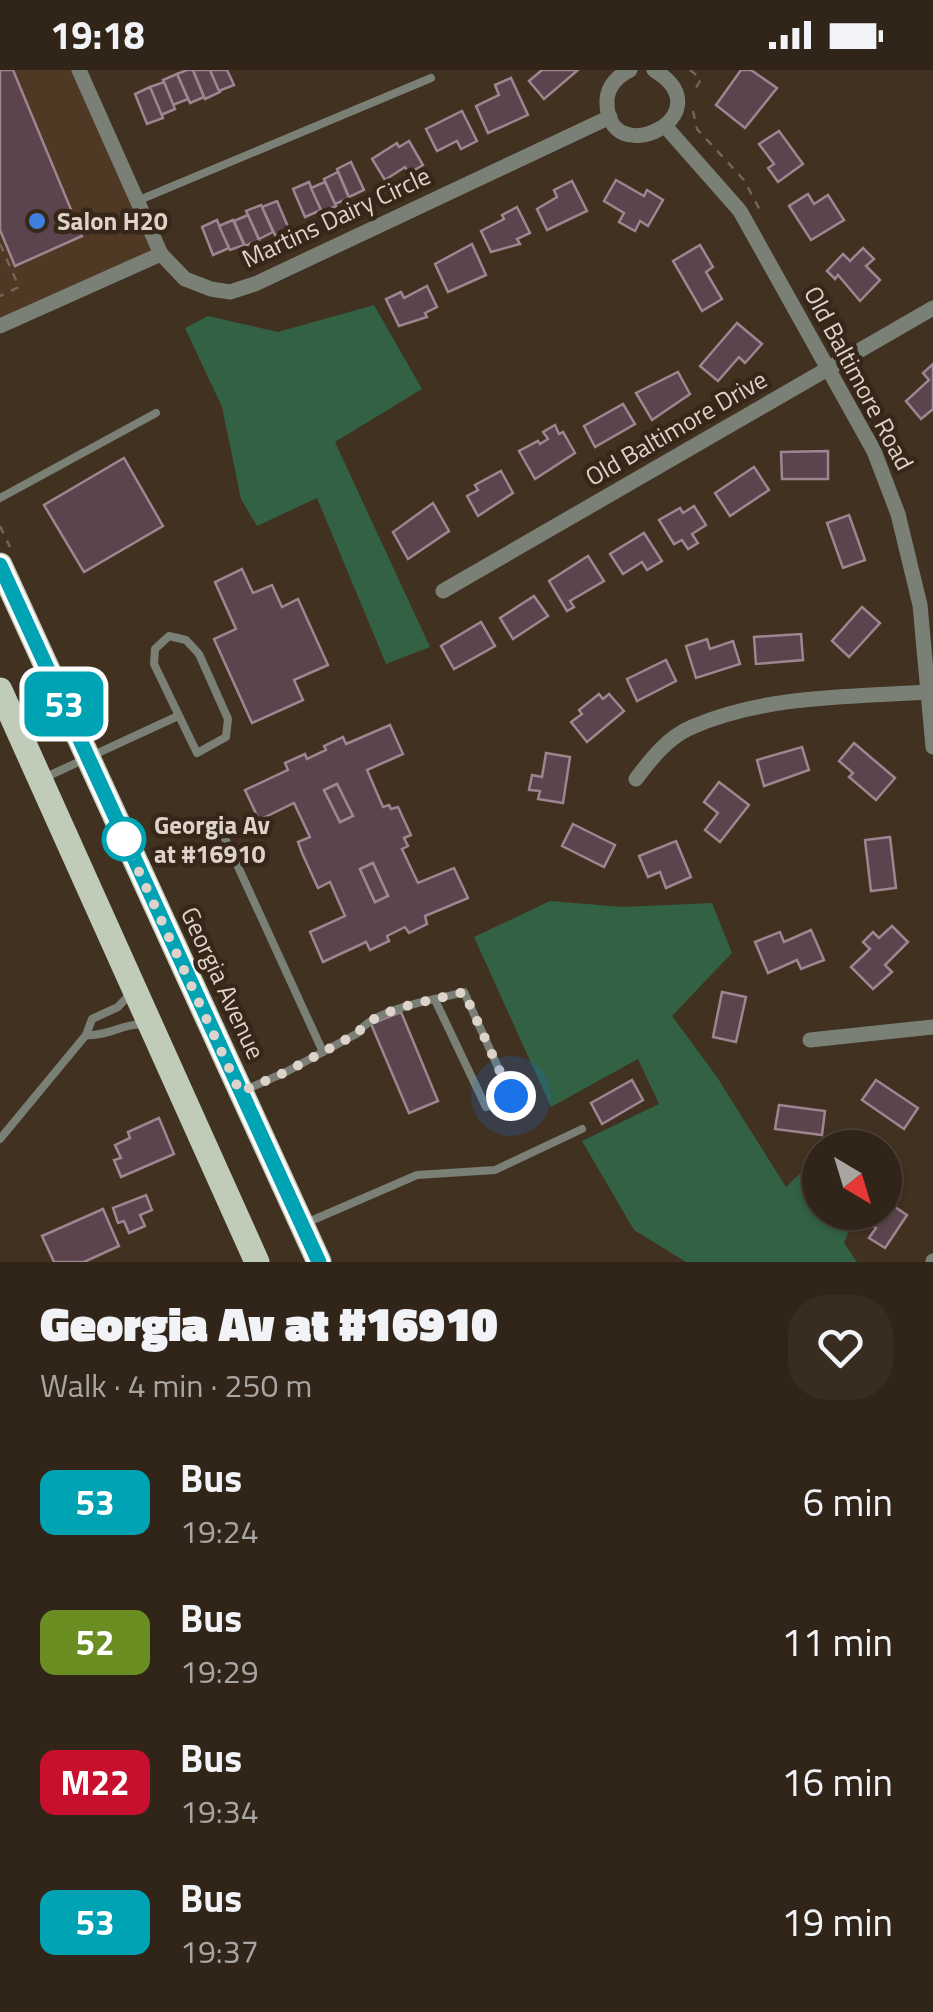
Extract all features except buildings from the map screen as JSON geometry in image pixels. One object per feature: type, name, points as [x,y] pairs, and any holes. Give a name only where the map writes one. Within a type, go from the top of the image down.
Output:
[{"type":"main road","name":"Georgia Avenue","points":[[0,565],[319,1262]]},
{"type":"main road","points":[[0,690],[258,1262]]},
{"type":"street","points":[[630,70],[615,80],[607,104],[610,117],[620,130],[634,136],[652,136],[666,128],[676,105],[666,73]]},
{"type":"street","name":"Martins Dairy Circle","points":[[86,72],[160,254],[184,279],[230,292],[610,117]]},
{"type":"street","name":"Old Baltimore Road","points":[[666,128],[740,211],[874,451],[898,514],[920,605],[933,748]]},
{"type":"street","points":[[0,326],[160,254]]},
{"type":"street","name":"Old Baltimore Drive","points":[[443,591],[933,308]]},
{"type":"street","points":[[636,779],[654,756],[690,727],[740,712],[825,698],[928,692]]},
{"type":"street","points":[[810,1040],[933,1028]]},
{"type":"lane","points":[[137,201],[431,78]]},
{"type":"lane","points":[[0,498],[156,413]]},
{"type":"lane","points":[[169,636],[186,640],[199,654],[228,720],[226,737],[196,752],[178,716],[154,664],[155,650],[169,636]]},
{"type":"lane","points":[[42,779],[178,716]]},
{"type":"lane","points":[[218,823],[323,1052]]},
{"type":"lane","points":[[0,1139],[86,1035],[92,1019],[118,1006],[135,986]]},
{"type":"lane","points":[[240,1092],[323,1052],[358,1033],[364,1024],[392,1011],[464,992],[511,1096],[486,1107],[435,1000]]},
{"type":"lane","points":[[86,1035],[101,1036],[136,1024],[153,1026]]},
{"type":"lane","points":[[302,1225],[417,1175],[495,1170],[582,1129]]},
{"type":"path","points":[[0,244],[19,288],[0,296]]},
{"type":"shaded area","points":[[0,70],[79,70],[161,254],[0,326]]},
{"type":"green space","points":[[374,305],[422,389],[335,442],[430,647],[386,664],[317,498],[257,526],[241,499],[222,407],[185,328],[208,316],[278,332]]},
{"type":"green space","points":[[550,901],[623,907],[712,903],[732,953],[672,1016],[717,1077],[786,1187],[802,1171],[802,1230],[849,1230],[844,1243],[857,1262],[686,1262],[634,1230],[582,1141],[659,1104],[638,1059],[551,1107],[474,937]]},
{"type":"bus line","name":"53","points":[[0,565],[319,1262]]},
{"type":"place","name":"Salon H20","points":[[37,221]]},
{"type":"place","name":"Georgia Av at #16910","points":[[124,839]]},
{"type":"route","points":[[124,839],[240,1092],[286,1072],[392,1011],[464,992],[511,1096]]}]
